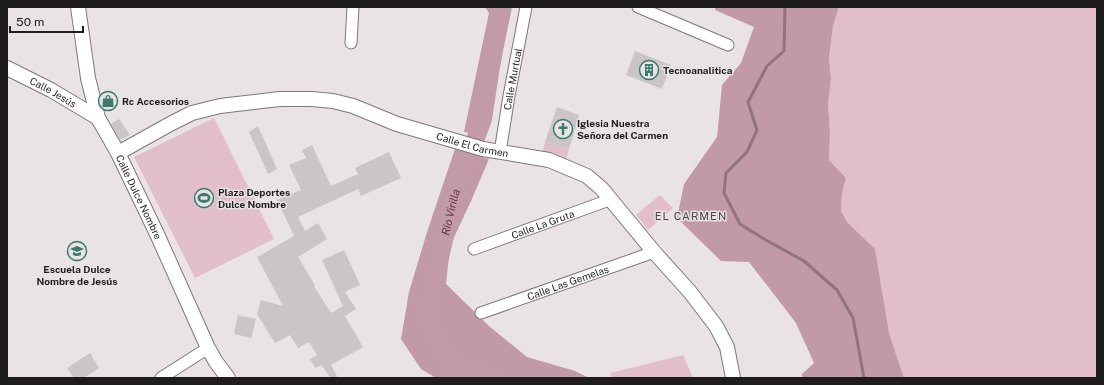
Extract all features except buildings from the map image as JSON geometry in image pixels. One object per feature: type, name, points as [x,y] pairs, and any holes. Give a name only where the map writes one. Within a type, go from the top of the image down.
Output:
[{"type":"street","name":"Calle Dulce Nombre","points":[[78,7],[88,78],[98,118],[118,153],[157,234],[208,348],[228,378]]},
{"type":"street","points":[[351,42],[353,7]]},
{"type":"street","name":"Calle Murtual","points":[[500,152],[526,7]]},
{"type":"street","points":[[638,7],[728,45]]},
{"type":"street","name":"Calle Jesús","points":[[7,68],[51,90],[98,118]]},
{"type":"street","name":"Calle El Carmen","points":[[118,153],[192,113],[220,106],[280,99],[333,101],[353,106],[398,124],[446,139],[483,149],[549,160],[587,176],[602,189],[654,252],[690,292],[716,326],[727,347],[733,378]]},
{"type":"street","name":"Calle La Gruta","points":[[474,249],[612,200]]},
{"type":"street","name":"Calle Las Gemelas","points":[[481,313],[654,252]]},
{"type":"street","points":[[161,378],[208,348]]},
{"type":"shaded area","points":[[485,7],[512,7],[486,135],[464,132],[489,13]]},
{"type":"shaded area","points":[[716,7],[839,7],[833,26],[829,58],[831,79],[828,104],[830,132],[829,160],[846,178],[842,193],[841,211],[847,222],[875,249],[889,333],[904,378],[802,378],[802,374],[814,363],[796,323],[749,262],[721,261],[677,218],[684,184],[717,137],[722,85],[741,63],[754,27],[715,10]]},
{"type":"shaded area","points":[[839,7],[1097,7],[1097,378],[904,378],[889,333],[875,249],[847,222],[841,211],[842,193],[846,178],[829,160],[830,132],[828,104],[831,79],[829,58],[833,26]]},
{"type":"shaded area","name":"Plaza Deportes Dulce Nombre","points":[[214,118],[274,239],[195,278],[134,157]]},
{"type":"shaded area","points":[[545,142],[569,149],[566,161],[542,155]]},
{"type":"shaded area","points":[[455,149],[489,159],[450,246],[446,284],[489,326],[527,357],[575,371],[589,378],[436,378],[421,369],[401,339],[409,292],[428,229]]},
{"type":"shaded area","points":[[660,195],[673,208],[648,230],[636,215]]},
{"type":"shaded area","points":[[683,355],[693,378],[612,378],[610,373]]},
{"type":"waterway","name":"Río Virilla","points":[[499,378],[448,363],[426,319],[454,196],[483,119],[500,7]]},
{"type":"waterway","points":[[785,7],[784,51],[767,66],[748,102],[757,130],[747,152],[726,173],[724,193],[740,224],[804,261],[837,290],[853,318],[864,378]]},
{"type":"place","name":"Tecnoanalitica","points":[[649,70]]},
{"type":"place","name":"Rc Accesorios","points":[[108,101]]},
{"type":"place","name":"Iglesia Nuestra Señora del Carmen","points":[[563,129]]},
{"type":"place","name":"Plaza Deportes Dulce Nombre","points":[[204,198]]},
{"type":"place","name":"Escuela Dulce Nombre de Jesús","points":[[77,251]]},
{"type":"district","name":"EL CARMEN","points":[[691,216]]}]
